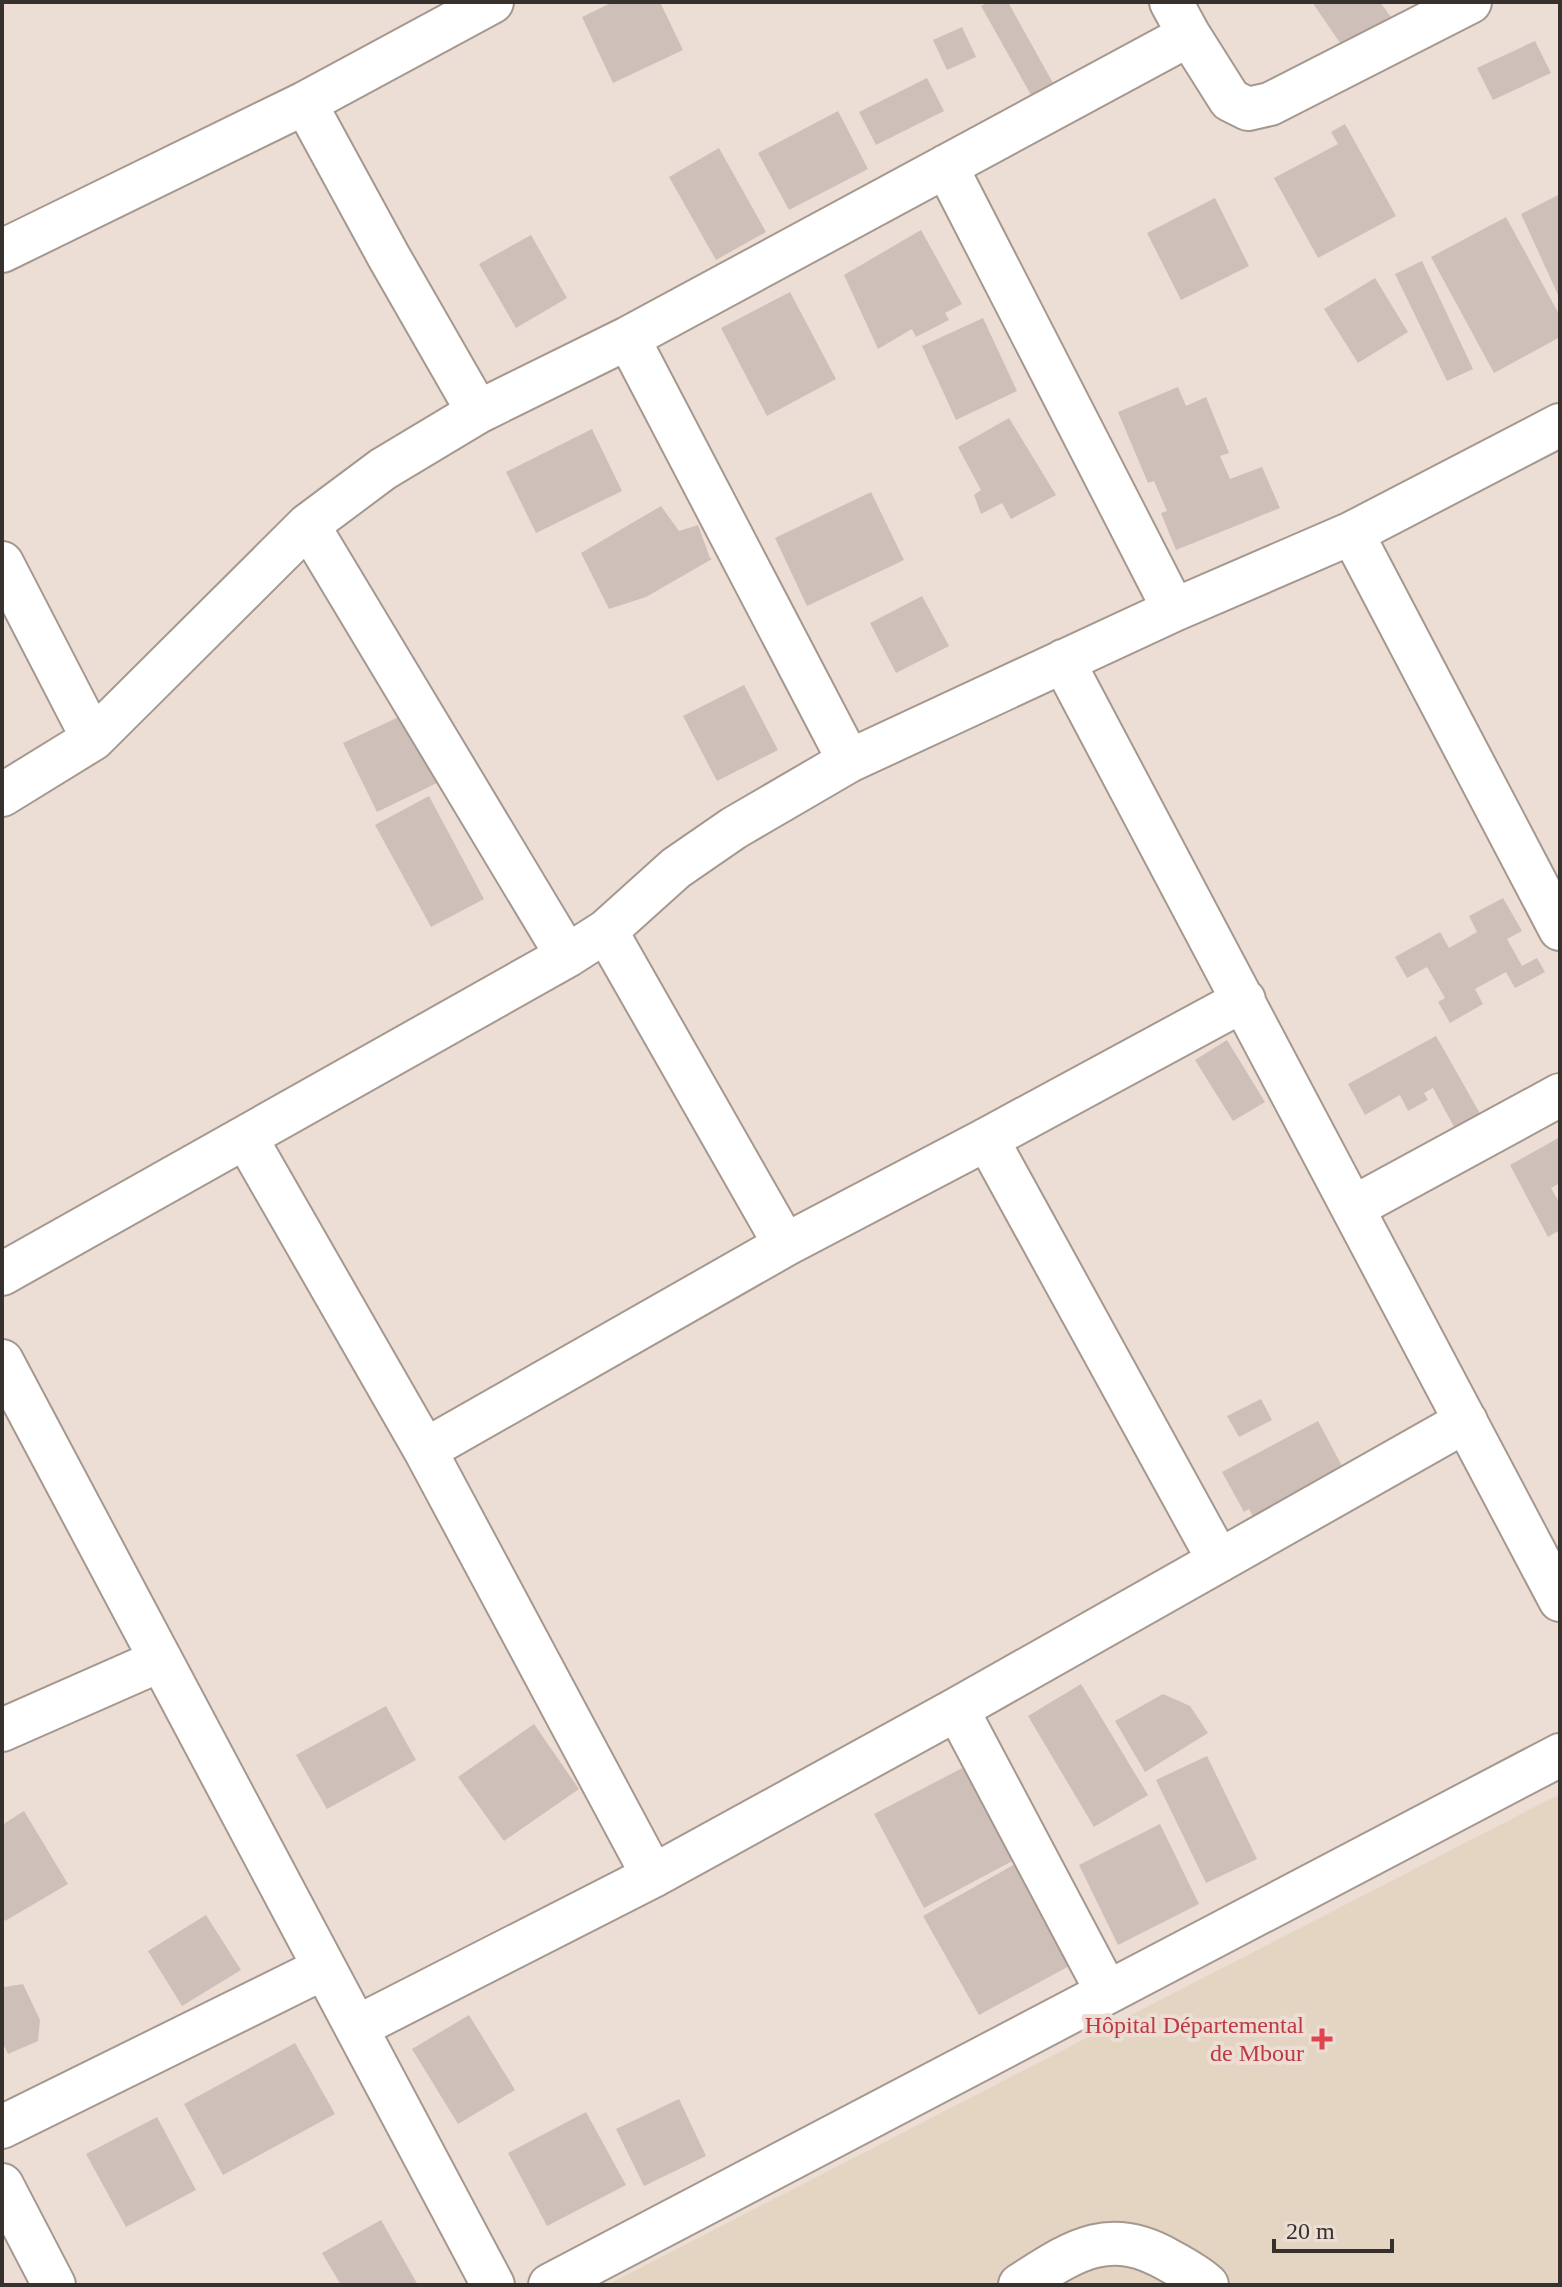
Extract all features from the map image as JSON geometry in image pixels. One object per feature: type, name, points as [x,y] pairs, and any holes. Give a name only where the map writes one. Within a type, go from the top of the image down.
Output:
[{"type":"street","points":[[2,795],[93,739],[308,525],[383,469],[478,412],[628,338],[946,166],[1180,19],[1230,100],[1248,109],[1270,104],[1470,2]]},
{"type":"street","points":[[2,251],[305,103],[480,5]]},
{"type":"street","points":[[305,103],[478,412]]},
{"type":"street","points":[[946,166],[1174,610]]},
{"type":"street","points":[[628,338],[849,761]]},
{"type":"street","points":[[2,1274],[567,956],[606,931],[676,868],[734,828],[849,761],[1174,610],[1352,533],[1560,425]]},
{"type":"street","points":[[308,525],[567,956]]},
{"type":"street","points":[[1352,533],[1560,929]]},
{"type":"street","points":[[2,563],[93,739]]},
{"type":"street","points":[[1063,661],[1560,1600]]},
{"type":"street","points":[[606,931],[785,1245]]},
{"type":"street","points":[[425,1450],[785,1245],[1244,1000]]},
{"type":"street","points":[[1354,1207],[1560,1095]]},
{"type":"street","points":[[246,1138],[425,1450],[653,1876]]},
{"type":"street","points":[[987,1139],[1219,1561]]},
{"type":"street","points":[[2,1361],[493,2285]]},
{"type":"street","points":[[357,2027],[653,1876],[957,1709],[1466,1421]]},
{"type":"street","points":[[2,1730],[161,1660]]},
{"type":"street","points":[[957,1709],[1107,1992]]},
{"type":"street","points":[[550,2285],[1560,1755]]},
{"type":"street","points":[[2,2127],[324,1968]]},
{"type":"street","points":[[2,2185],[54,2285]]},
{"type":"street","points":[[1020,2285],[1064,2256],[1100,2243],[1148,2248],[1207,2285]]},
{"type":"shaded area","name":"Hôpital Départemental de Mbour","points":[[1560,1794],[1560,2285],[607,2285]]},
{"type":"building","points":[[613,2],[660,2],[683,50],[613,83],[582,17]]},
{"type":"building","points":[[989,2],[1008,2],[1053,83],[1031,95],[981,6]]},
{"type":"building","points":[[1312,2],[1380,2],[1396,24],[1349,56]]},
{"type":"building","points":[[962,27],[976,57],[947,70],[933,40]]},
{"type":"building","points":[[1535,41],[1551,73],[1493,100],[1477,68]]},
{"type":"building","points":[[927,78],[944,111],[876,145],[859,112]]},
{"type":"building","points":[[838,111],[868,169],[789,210],[758,153]]},
{"type":"building","points":[[1345,124],[1396,216],[1318,258],[1274,178],[1338,144],[1331,132]]},
{"type":"building","points":[[719,148],[766,232],[716,260],[669,177]]},
{"type":"building","points":[[1560,194],[1560,299],[1521,214]]},
{"type":"building","points":[[1215,198],[1249,266],[1181,300],[1147,233]]},
{"type":"building","points":[[1506,217],[1560,316],[1560,337],[1494,373],[1431,257]]},
{"type":"building","points":[[921,230],[962,304],[945,313],[949,320],[916,337],[912,329],[878,349],[844,275]]},
{"type":"building","points":[[531,235],[567,298],[516,328],[479,264]]},
{"type":"building","points":[[1422,261],[1473,369],[1447,381],[1395,274]]},
{"type":"building","points":[[1375,278],[1408,332],[1358,363],[1324,309]]},
{"type":"building","points":[[790,292],[836,379],[767,416],[721,328]]},
{"type":"building","points":[[983,318],[1017,391],[956,420],[922,346]]},
{"type":"building","points":[[1178,387],[1186,406],[1206,397],[1229,453],[1220,456],[1230,479],[1262,467],[1280,508],[1176,550],[1161,513],[1167,511],[1154,481],[1148,483],[1118,412]]},
{"type":"building","points":[[1009,418],[1056,495],[1011,519],[1002,503],[981,514],[974,495],[981,490],[958,447]]},
{"type":"building","points":[[592,429],[622,491],[536,533],[506,472]]},
{"type":"building","points":[[871,492],[904,560],[807,606],[775,538]]},
{"type":"building","points":[[661,506],[679,531],[698,525],[712,559],[646,597],[609,609],[581,553]]},
{"type":"building","points":[[922,596],[949,646],[896,673],[870,623]]},
{"type":"building","points":[[744,685],[778,750],[717,781],[683,716]]},
{"type":"building","points":[[405,714],[439,782],[377,812],[343,743]]},
{"type":"building","points":[[429,796],[484,899],[431,927],[375,825]]},
{"type":"building","points":[[1503,898],[1522,931],[1507,939],[1522,966],[1537,958],[1545,972],[1515,988],[1506,972],[1475,989],[1483,1004],[1450,1023],[1438,1002],[1445,998],[1427,967],[1407,978],[1395,957],[1440,932],[1449,948],[1477,932],[1469,916]]},
{"type":"building","points":[[1436,1036],[1486,1124],[1460,1138],[1433,1088],[1424,1093],[1428,1100],[1408,1111],[1400,1095],[1365,1115],[1348,1084]]},
{"type":"building","points":[[1227,1040],[1265,1102],[1233,1121],[1195,1060]]},
{"type":"building","points":[[1560,1137],[1560,1183],[1551,1188],[1560,1204],[1560,1230],[1548,1237],[1510,1165]]},
{"type":"building","points":[[1261,1399],[1272,1420],[1239,1437],[1227,1416]]},
{"type":"building","points":[[1318,1421],[1342,1466],[1347,1464],[1356,1481],[1261,1531],[1249,1509],[1244,1512],[1222,1472]]},
{"type":"building","points":[[1081,1684],[1148,1795],[1094,1827],[1028,1716]]},
{"type":"building","points":[[1163,1694],[1190,1706],[1208,1733],[1145,1772],[1115,1721]]},
{"type":"building","points":[[386,1706],[416,1760],[327,1809],[296,1755]]},
{"type":"building","points":[[534,1724],[579,1789],[504,1841],[458,1777]]},
{"type":"building","points":[[1207,1756],[1257,1859],[1206,1883],[1156,1780]]},
{"type":"building","points":[[970,1764],[1020,1857],[924,1908],[874,1814]]},
{"type":"building","points":[[24,1811],[68,1884],[5,1921],[2,1916],[2,1825]]},
{"type":"building","points":[[1160,1824],[1199,1904],[1118,1945],[1079,1865]]},
{"type":"building","points":[[1015,1864],[1071,1965],[979,2015],[923,1916]]},
{"type":"building","points":[[206,1915],[241,1970],[182,2006],[148,1951]]},
{"type":"building","points":[[2,1983],[4,1987],[23,1984],[40,2020],[38,2041],[8,2054],[2,2041]]},
{"type":"building","points":[[469,2015],[515,2090],[458,2124],[412,2049]]},
{"type":"building","points":[[295,2043],[335,2114],[223,2175],[184,2104]]},
{"type":"building","points":[[679,2099],[706,2156],[644,2186],[616,2129]]},
{"type":"building","points":[[586,2112],[626,2185],[547,2226],[508,2153]]},
{"type":"building","points":[[157,2117],[196,2190],[126,2227],[86,2154]]},
{"type":"building","points":[[381,2220],[418,2285],[341,2285],[322,2253]]},
{"type":"place","name":"Hôpital Départemental de Mbour","points":[[1322,2039]]}]
